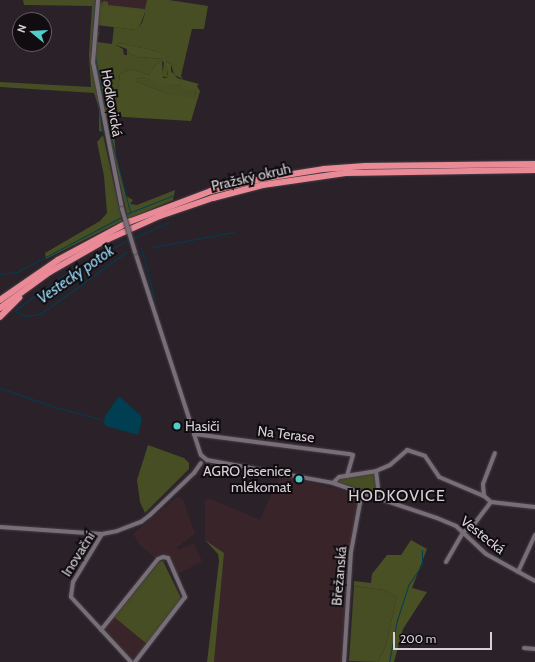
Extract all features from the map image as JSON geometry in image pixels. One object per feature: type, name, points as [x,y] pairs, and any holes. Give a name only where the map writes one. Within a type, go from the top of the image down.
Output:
[{"type":"highway","name":"Pražský okruh","points":[[0,300],[58,260],[129,222],[192,198],[261,178],[324,169],[365,166],[535,164]]},
{"type":"highway","name":"Pražský okruh","points":[[0,308],[35,282],[89,249],[152,219],[213,198],[263,185],[365,172],[535,170]]},
{"type":"highway","points":[[0,317],[35,282]]},
{"type":"street","name":"Hodkovická","points":[[98,0],[93,57],[122,209],[194,434]]},
{"type":"street","points":[[194,434],[201,455],[199,459],[201,462]]},
{"type":"street","name":"Na Terase","points":[[194,434],[353,455],[347,476]]},
{"type":"street","points":[[333,483],[347,476],[376,471],[390,465],[406,450],[418,452],[425,456],[439,477],[484,496],[491,502],[535,507]]},
{"type":"street","points":[[484,496],[485,474],[495,453]]},
{"type":"street","name":"Vestecká","points":[[201,455],[207,460]]},
{"type":"street","name":"Vestecká","points":[[201,462],[207,460],[333,483],[362,492],[449,523],[463,532],[486,554],[535,581]]},
{"type":"street","name":"Inovační","points":[[132,662],[74,601],[70,589],[102,534],[141,522],[194,473],[201,462]]},
{"type":"street","points":[[376,471],[378,487]]},
{"type":"street","name":"Břežanská","points":[[344,662],[351,552],[362,492]]},
{"type":"street","points":[[446,562],[463,532],[472,527],[491,502]]},
{"type":"street","points":[[0,527],[102,534]]},
{"type":"street","points":[[518,572],[535,535]]},
{"type":"street","points":[[101,630],[158,559],[163,557],[168,558],[185,597],[132,662]]},
{"type":"street","points":[[524,648],[535,649]]},
{"type":"shaded area","points":[[99,0],[147,0],[145,11],[99,5]]},
{"type":"shaded area","points":[[280,475],[357,494],[359,499],[349,552],[341,662],[214,662],[224,553],[205,540],[205,500],[208,498],[260,520]]},
{"type":"shaded area","points":[[177,497],[183,499],[195,534],[177,547],[178,550],[194,543],[202,561],[178,574],[168,555],[161,554],[155,558],[140,545],[133,534]]},
{"type":"shaded area","points":[[114,617],[147,644],[133,661],[105,630]]},
{"type":"green space","points":[[23,0],[96,0],[91,54],[103,132],[99,131],[99,109],[94,93],[0,87],[0,82],[91,87],[89,54],[92,6],[24,5]]},
{"type":"green space","points":[[147,0],[169,0],[208,6],[204,29],[192,29],[181,76],[183,79],[174,75],[171,64],[166,61],[168,78],[162,76],[164,63],[162,61],[155,65],[149,75],[131,69],[120,74],[116,106],[106,110],[108,122],[113,129],[108,131],[100,92],[104,89],[100,89],[95,59],[96,33],[99,32],[97,42],[112,44],[114,27],[135,30],[142,23],[145,13],[99,5],[104,1],[108,2],[108,5],[145,9]],"holes":[[[120,43],[156,51],[166,57],[164,59],[137,57],[127,52],[127,55],[124,55],[123,49],[116,45]]]},
{"type":"green space","points":[[99,5],[145,12],[141,23],[136,30],[97,25]]},
{"type":"green space","points":[[120,43],[156,51],[166,56],[165,59],[137,57],[127,52],[127,49],[116,45]]},
{"type":"green space","points":[[162,61],[163,78],[168,78],[165,61],[171,64],[171,71],[177,78],[199,84],[197,86],[200,91],[191,121],[107,116],[106,110],[116,106],[120,74],[131,69],[149,75],[155,65]],"holes":[[[143,77],[164,84],[179,85],[187,91],[195,89],[196,96],[193,98],[165,93],[136,81],[136,79]]]},
{"type":"green space","points":[[143,77],[195,89],[196,96],[193,99],[165,93],[136,81],[136,79]]},
{"type":"green space","points":[[114,133],[116,155],[126,196],[133,200],[130,204],[137,205],[175,190],[173,200],[128,219],[109,134]]},
{"type":"green space","points":[[103,135],[122,221],[46,259],[45,253],[100,221],[107,213],[104,176],[97,142]]},
{"type":"green space","points":[[148,445],[184,458],[189,463],[189,469],[145,513],[140,502],[137,480]]},
{"type":"green space","points":[[374,473],[377,492],[375,494],[338,482],[341,478]]},
{"type":"green space","points":[[205,540],[224,553],[214,662],[207,662],[219,561],[218,554]]},
{"type":"green space","points":[[411,540],[427,549],[412,588],[427,592],[403,629],[394,662],[378,662],[385,648],[397,597],[384,590],[354,586],[354,581],[371,583],[372,574],[387,555],[401,555]]},
{"type":"green space","points":[[163,561],[182,600],[147,644],[114,617],[159,562]]},
{"type":"green space","points":[[354,586],[384,590],[397,597],[385,648],[378,662],[349,661]]},
{"type":"water","points":[[119,396],[141,416],[142,420],[138,435],[106,426],[104,423],[105,416]]},
{"type":"waterway","points":[[91,61],[95,0]]},
{"type":"waterway","points":[[95,57],[101,89]]},
{"type":"waterway","points":[[102,92],[104,105]]},
{"type":"waterway","points":[[98,100],[102,132]]},
{"type":"waterway","points":[[108,126],[109,131]]},
{"type":"waterway","points":[[110,134],[130,212]]},
{"type":"waterway","points":[[126,214],[174,195]]},
{"type":"waterway","points":[[0,274],[17,272],[123,216]]},
{"type":"waterway","points":[[133,238],[169,222]]},
{"type":"waterway","name":"Vestecký potok","points":[[153,247],[234,232]]},
{"type":"waterway","points":[[14,311],[69,271],[130,239]]},
{"type":"waterway","points":[[141,248],[155,300]]},
{"type":"waterway","name":"Vestecký potok","points":[[15,311],[25,316],[40,314],[126,252]]},
{"type":"waterway","points":[[0,388],[55,407],[104,420]]},
{"type":"waterway","points":[[389,662],[397,620],[409,584],[422,565],[422,550]]},
{"type":"place","name":"Hasiči","points":[[177,426]]},
{"type":"place","name":"AGRO Jesenice mlékomat","points":[[299,479]]},
{"type":"district","name":"HODKOVICE","points":[[397,496]]}]
